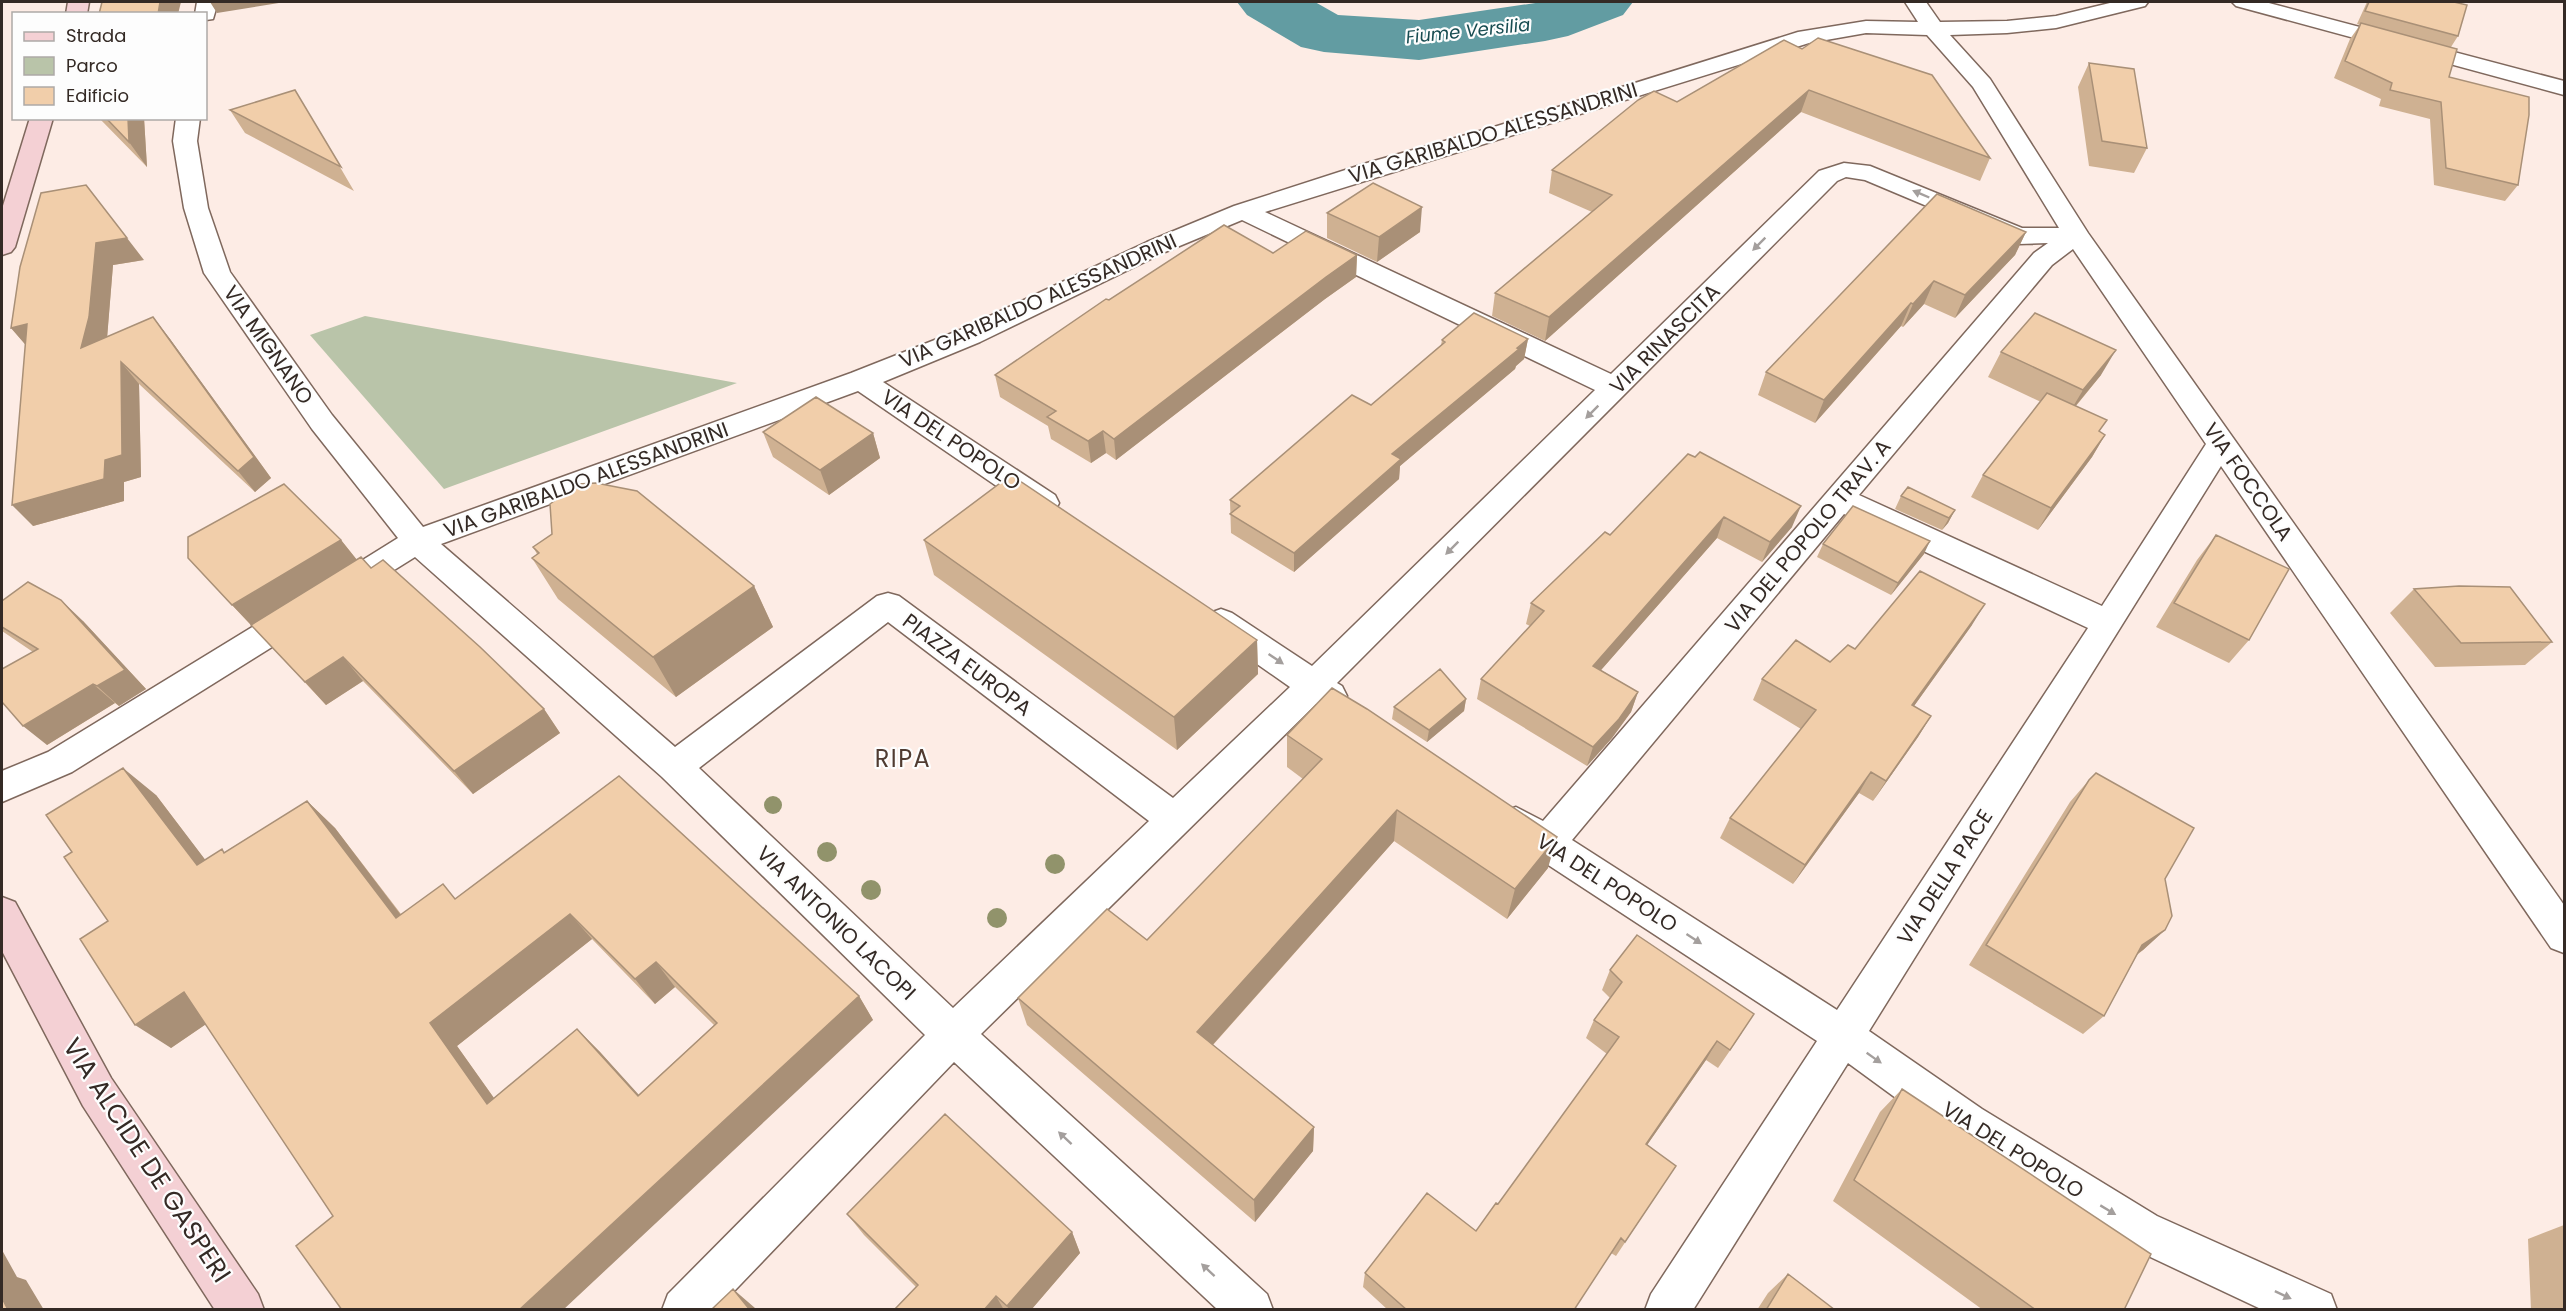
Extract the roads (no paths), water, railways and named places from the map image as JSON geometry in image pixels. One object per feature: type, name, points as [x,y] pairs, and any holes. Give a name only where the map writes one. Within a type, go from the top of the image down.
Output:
[{"type":"main road","points":[[2,247],[41,120]]},
{"type":"main road","name":"VIA ALCIDE DE GASPERI","points":[[2,915],[97,1092],[242,1310]]},
{"type":"street","name":"VIA FOCCOLA","points":[[1916,2],[1933,29],[1982,84],[2076,235],[2565,936]]},
{"type":"street","name":"VIA GARIBALDO ALESSANDRINI","points":[[2,787],[60,762],[417,541],[861,380],[970,336],[1156,247],[1243,211],[1376,168],[1502,132],[1806,37],[1866,27],[1933,29],[2007,27],[2056,22],[2138,2]]},
{"type":"street","points":[[2242,2],[2565,88]]},
{"type":"street","name":"VIA MIGNANO","points":[[188,120],[185,141],[196,208],[217,273],[322,422],[417,541]]},
{"type":"street","name":"VIA RINASCITA","points":[[684,1310],[953,1035],[1314,685],[1828,176],[1844,170],[1870,173],[2019,236],[2076,235]]},
{"type":"street","points":[[1243,211],[1616,388]]},
{"type":"street","name":"VIA DEL POPOLO TRAV. A","points":[[1546,844],[2043,259],[2076,235]]},
{"type":"street","name":"VIA DEL POPOLO","points":[[861,380],[1068,519]]},
{"type":"street","name":"VIA DELLA PACE","points":[[1666,1310],[1844,1036],[2221,443]]},
{"type":"street","points":[[1840,499],[2108,623]]},
{"type":"street","name":"VIA ANTONIO LACOPI","points":[[417,541],[674,768],[953,1035],[1251,1310]]},
{"type":"street","name":"PIAZZA EUROPA","points":[[674,768],[888,605],[1175,820]]},
{"type":"street","points":[[1196,605],[1362,718]]},
{"type":"street","name":"VIA DEL POPOLO","points":[[1488,804],[1546,844],[1844,1036],[1967,1124],[2142,1231],[2315,1310]]},
{"type":"waterway","name":"Fiume Versilia","points":[[1269,2],[1324,33],[1419,40],[1545,22],[1601,2]]},
{"type":"district","name":"RIPA","points":[[903,759]]}]
